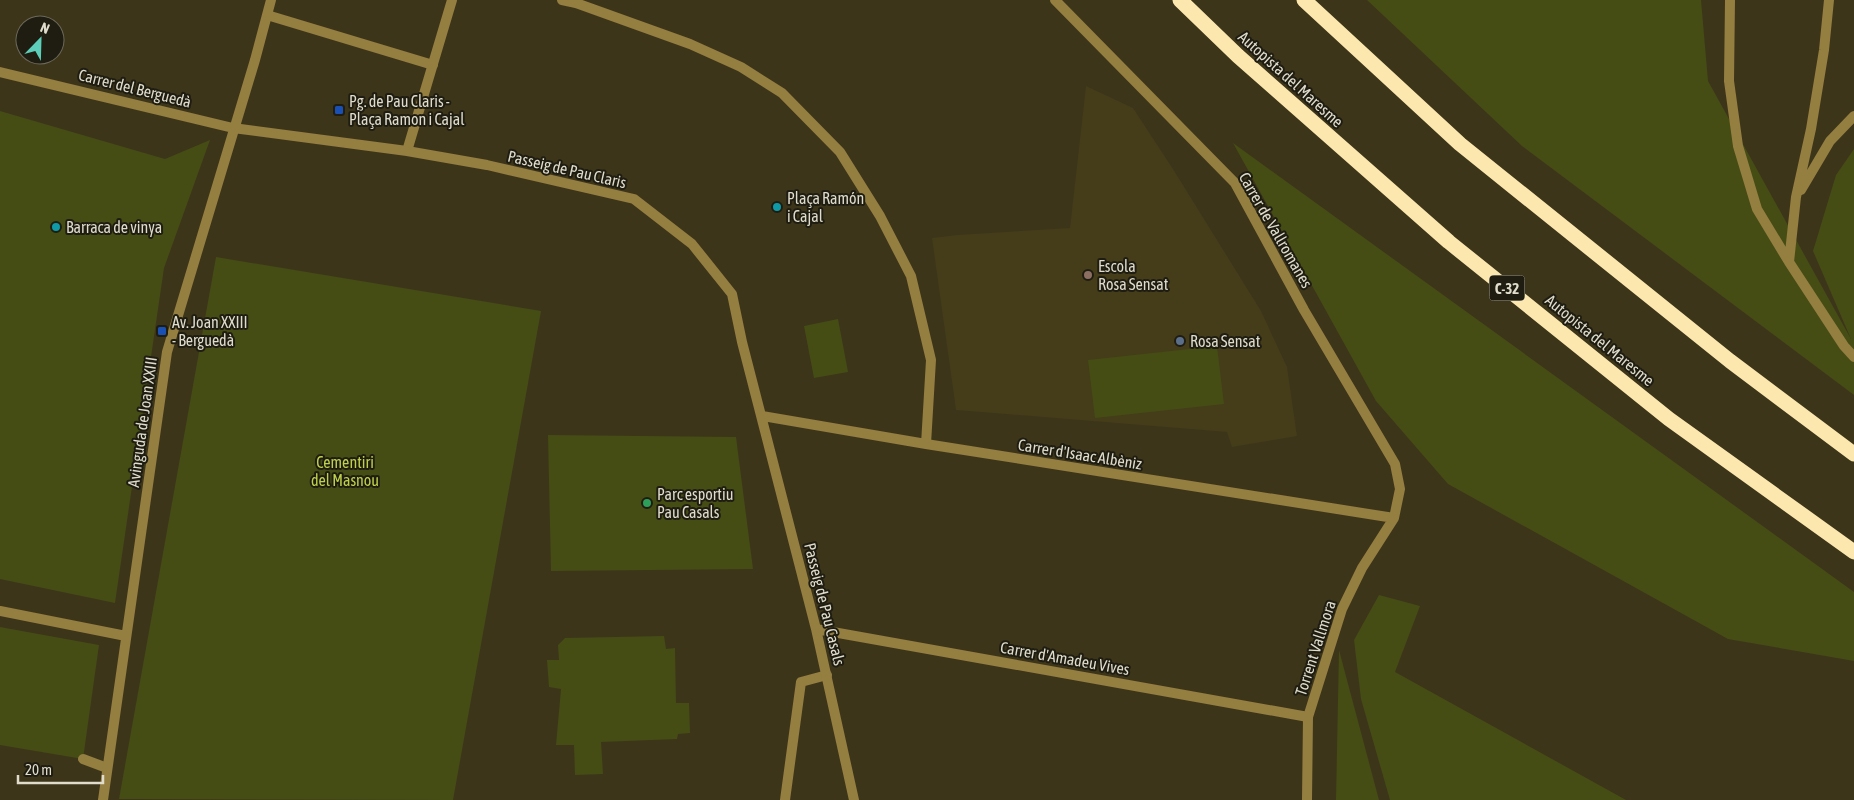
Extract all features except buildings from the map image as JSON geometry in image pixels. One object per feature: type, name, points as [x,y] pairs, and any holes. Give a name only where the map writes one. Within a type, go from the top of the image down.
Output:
[{"type":"highway","name":"Autopista del Maresme","points":[[1180,0],[1238,56],[1449,242],[1669,419],[1854,552]]},
{"type":"highway","points":[[1304,0],[1460,144],[1730,361],[1854,454]]},
{"type":"street","name":"Avinguda de Joan XXIII","points":[[103,800],[166,352],[255,60],[271,0]]},
{"type":"street","points":[[407,150],[452,0]]},
{"type":"street","points":[[562,0],[576,3],[663,34],[741,67],[782,93],[840,152],[880,216],[911,276],[931,360],[926,444]]},
{"type":"street","name":"Carrer de Vallromanes","points":[[1054,0],[1235,183],[1304,310],[1395,464],[1400,489],[1394,518]]},
{"type":"street","points":[[1730,0],[1729,81],[1738,146],[1757,209],[1844,346],[1854,357]]},
{"type":"street","points":[[1789,262],[1796,197],[1812,130],[1824,50],[1829,0]]},
{"type":"street","points":[[267,15],[433,65]]},
{"type":"street","name":"Carrer del Berguedà","points":[[0,72],[233,128]]},
{"type":"street","points":[[1796,197],[1830,141],[1854,116]]},
{"type":"street","name":"Passeig de Pau Claris","points":[[233,128],[407,150],[487,165],[634,199],[692,244],[732,294],[742,342],[762,416]]},
{"type":"street","name":"Carrer d'Isaac Albèniz","points":[[762,416],[926,444],[1394,518]]},
{"type":"street","name":"Passeig de Pau Casals","points":[[762,416],[816,628],[854,800]]},
{"type":"street","name":"Torrent Vallmora","points":[[1307,800],[1308,717],[1342,609],[1362,568],[1394,518]]},
{"type":"street","points":[[0,611],[126,636]]},
{"type":"street","name":"Carrer d'Amadeu Vives","points":[[816,628],[1308,717]]},
{"type":"street","points":[[785,800],[800,682],[826,675]]},
{"type":"street","points":[[83,759],[107,768]]},
{"type":"shaded area","name":"Escola Rosa Sensat","points":[[1086,86],[1133,108],[1261,311],[1287,367],[1297,436],[1232,447],[1227,432],[956,410],[932,238],[1070,228]]},
{"type":"green space","points":[[1367,0],[1701,0],[1708,81],[1851,339],[1813,251],[1836,175],[1854,149],[1854,395],[1522,146]]},
{"type":"green space","points":[[0,111],[165,159],[210,140],[164,268],[115,603],[0,579]]},
{"type":"green space","points":[[1233,143],[1854,592],[1854,661],[1728,639],[1448,484],[1376,401]]},
{"type":"green space","name":"Cementiri del Masnou","points":[[216,257],[541,311],[453,800],[119,799]]},
{"type":"green space","points":[[838,319],[848,372],[814,378],[804,326]]},
{"type":"green space","points":[[1217,346],[1224,404],[1095,418],[1088,360]]},
{"type":"green space","name":"Parc esportiu Pau Casals","points":[[548,435],[736,437],[753,569],[551,571]]},
{"type":"green space","points":[[1379,595],[1420,606],[1395,672],[1626,800],[1390,800],[1361,699],[1354,640]]},
{"type":"green space","points":[[0,627],[99,645],[83,759],[0,745]]},
{"type":"green space","points":[[664,636],[666,649],[675,648],[676,703],[689,703],[690,733],[678,734],[677,739],[601,742],[603,774],[575,775],[574,745],[556,745],[561,689],[549,687],[547,660],[559,660],[558,645],[565,638]]},
{"type":"green space","points":[[1339,650],[1379,800],[1336,800]]},
{"type":"place","name":"Pg. de Pau Claris - Plaça Ramon i Cajal","points":[[339,110]]},
{"type":"place","name":"Plaça Ramón i Cajal","points":[[777,207]]},
{"type":"place","name":"Barraca de vinya","points":[[56,227]]},
{"type":"place","name":"Escola Rosa Sensat","points":[[1088,275]]},
{"type":"place","name":"Av. Joan XXIII - Berguedà","points":[[162,331]]},
{"type":"place","name":"Rosa Sensat","points":[[1180,341]]},
{"type":"place","name":"Parc esportiu Pau Casals","points":[[647,503]]}]
